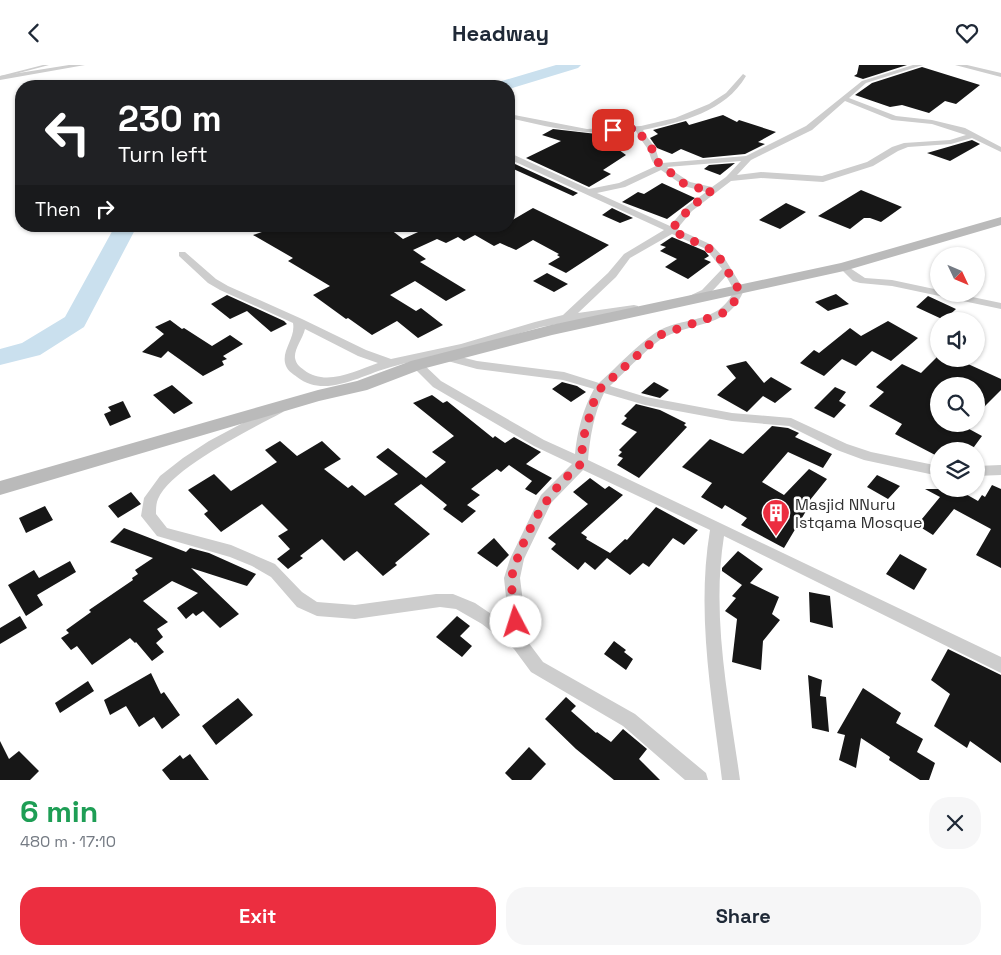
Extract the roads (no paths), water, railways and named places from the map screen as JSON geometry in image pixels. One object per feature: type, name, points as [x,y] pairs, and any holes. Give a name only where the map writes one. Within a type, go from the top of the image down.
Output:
[{"type":"street","points":[[0,78],[82,65]]},
{"type":"street","points":[[588,192],[622,185],[661,165],[748,158],[800,134],[846,99],[864,82],[920,65]]},
{"type":"street","points":[[958,65],[1001,75]]},
{"type":"street","points":[[515,118],[587,131],[639,128],[684,115],[717,102],[731,92],[743,76]]},
{"type":"street","points":[[846,99],[895,119],[932,122],[974,135],[1001,149]]},
{"type":"street","points":[[639,128],[643,139],[652,149],[653,158],[661,165],[692,187],[712,190]]},
{"type":"street","points":[[729,179],[761,175],[823,179],[870,164],[895,149],[907,145],[951,142],[974,135]]},
{"type":"street","points":[[515,158],[709,247],[716,252],[739,290]]},
{"type":"street","points":[[567,318],[606,281],[627,256],[671,230],[689,209],[729,179],[748,158]]},
{"type":"street","points":[[0,488],[361,386],[417,365],[551,331],[844,267],[1001,221]]},
{"type":"street","points":[[182,254],[212,281],[224,288],[298,321],[362,353],[390,363]]},
{"type":"street","points":[[844,267],[857,279],[864,281],[892,283],[1001,306]]},
{"type":"street","points":[[298,321],[300,331],[289,357],[292,367],[305,377],[319,383],[333,383],[390,363],[445,352],[567,318],[696,297],[706,292],[727,269]]},
{"type":"street","points":[[699,780],[629,720],[537,667],[524,653],[516,622],[512,578],[517,559],[529,531],[546,499],[556,486],[581,464],[583,439],[594,401],[601,388],[660,335],[723,313],[734,302],[739,290]]},
{"type":"street","points":[[448,357],[477,365],[564,376],[646,401],[732,417],[791,422],[842,447],[869,457],[930,469]]},
{"type":"street","points":[[417,365],[437,384],[539,443],[718,527],[1001,665]]},
{"type":"street","points":[[285,406],[198,454],[169,475],[157,490],[147,510],[148,518],[153,526],[169,534],[243,556],[270,569],[278,575],[294,596],[304,604],[316,609],[354,612],[454,601],[479,615],[520,643]]},
{"type":"street","points":[[985,471],[1001,470]]},
{"type":"street","points":[[718,527],[711,572],[712,610],[718,684],[731,780]]},
{"type":"lane","points":[[0,78],[47,65]]},
{"type":"waterway","points":[[515,82],[573,65]]},
{"type":"waterway","points":[[0,357],[31,349],[75,322],[123,232]]},
{"type":"place","name":"Masjid NNuru Istqama Mosque","points":[[776,537]]}]
